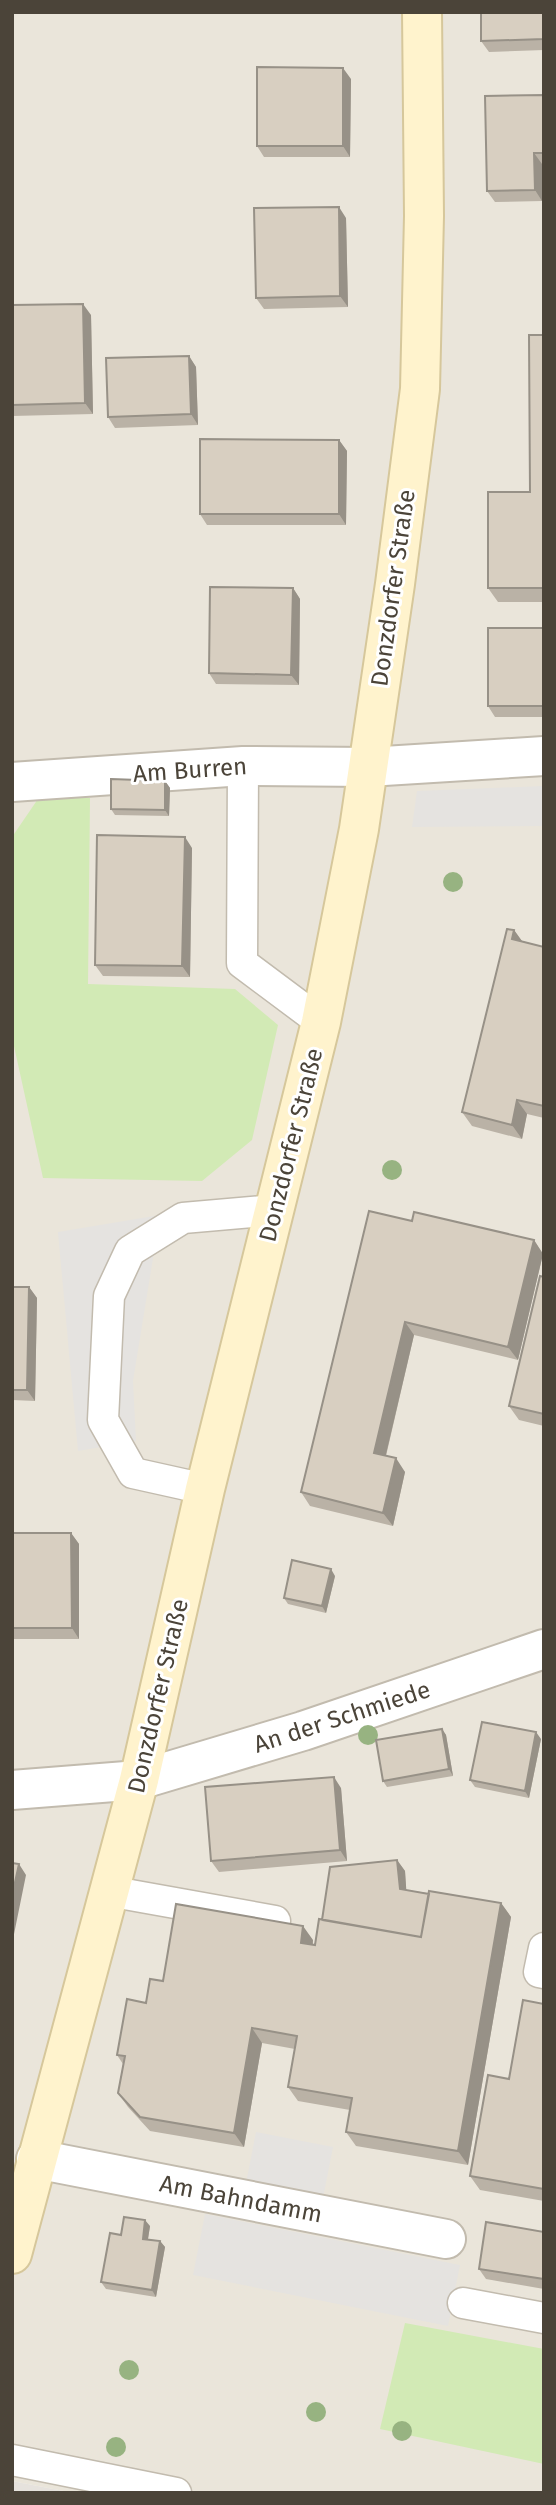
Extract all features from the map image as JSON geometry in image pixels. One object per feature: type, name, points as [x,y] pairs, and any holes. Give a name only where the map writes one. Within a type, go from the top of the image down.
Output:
[{"type":"main road","name":"Donzdorfer Straße","points":[[12,2254],[139,1780],[205,1489],[321,1022],[357,842],[396,584],[419,390],[424,216],[422,12]]},
{"type":"street","name":"Am Burren","points":[[12,782],[243,766],[368,767],[544,756]]},
{"type":"street","name":"An der Schmiede","points":[[12,1790],[139,1780],[303,1731],[544,1649]]},
{"type":"street","name":"Am Bahndamm","points":[[36,2159],[446,2239]]},
{"type":"lane","points":[[243,766],[242,963],[321,1022]]},
{"type":"lane","points":[[205,1489],[133,1473],[103,1420],[109,1296],[130,1251],[183,1218],[275,1210]]},
{"type":"lane","points":[[108,1891],[275,1921]]},
{"type":"lane","points":[[544,1948],[539,1972],[544,1973]]},
{"type":"lane","points":[[463,2303],[544,2318]]},
{"type":"lane","points":[[12,2460],[176,2493]]},
{"type":"shaded area","points":[[12,12],[544,12],[544,2493],[74,2493],[12,2481]]},
{"type":"shaded area","points":[[544,786],[544,826],[412,827],[417,791]]},
{"type":"shaded area","points":[[160,1215],[133,1381],[136,1441],[78,1451],[58,1232]]},
{"type":"shaded area","points":[[256,2132],[333,2147],[323,2198],[246,2183]]},
{"type":"shaded area","points":[[205,2214],[460,2265],[448,2326],[193,2275]]},
{"type":"shaded area","points":[[12,2481],[74,2493],[12,2493]]},
{"type":"green space","points":[[40,796],[90,798],[88,984],[235,989],[278,1025],[252,1140],[202,1181],[43,1178],[12,1037],[12,837]]},
{"type":"green space","points":[[405,2323],[544,2349],[544,2464],[380,2429]]},
{"type":"building","points":[[481,12],[544,12],[544,39],[481,41]]},
{"type":"building","points":[[257,67],[343,68],[343,146],[257,146]]},
{"type":"building","points":[[544,95],[544,153],[534,153],[535,190],[487,191],[485,96]]},
{"type":"building","points":[[339,207],[340,296],[256,298],[254,208]]},
{"type":"building","points":[[83,304],[85,403],[12,405],[12,305]]},
{"type":"building","points":[[529,335],[544,335],[544,588],[488,588],[488,492],[530,492]]},
{"type":"building","points":[[189,356],[191,414],[108,417],[106,358]]},
{"type":"building","points":[[200,439],[339,440],[339,514],[200,514]]},
{"type":"building","points":[[210,587],[293,588],[291,675],[209,673]]},
{"type":"building","points":[[488,628],[544,628],[544,706],[488,706]]},
{"type":"building","points":[[111,779],[165,781],[165,810],[111,809]]},
{"type":"building","points":[[97,835],[185,837],[182,966],[95,965]]},
{"type":"building","points":[[507,929],[514,930],[512,939],[544,947],[544,1106],[517,1100],[512,1125],[462,1112]]},
{"type":"building","points":[[369,1211],[412,1221],[414,1212],[534,1240],[508,1347],[405,1322],[374,1453],[396,1458],[383,1513],[301,1492]]},
{"type":"building","points":[[540,1276],[544,1277],[544,1414],[509,1406]]},
{"type":"building","points":[[12,1287],[29,1287],[27,1390],[12,1390]]},
{"type":"building","points":[[12,1533],[71,1533],[72,1628],[12,1628]]},
{"type":"building","points":[[292,1560],[331,1569],[322,1606],[284,1598]]},
{"type":"building","points":[[482,1722],[536,1732],[525,1791],[470,1780]]},
{"type":"building","points":[[442,1729],[449,1769],[383,1781],[376,1740]]},
{"type":"building","points":[[334,1777],[340,1850],[211,1861],[205,1787]]},
{"type":"building","points":[[397,1860],[400,1889],[429,1894],[421,1937],[322,1920],[330,1867]]},
{"type":"building","points":[[12,1863],[19,1864],[12,1896]]},
{"type":"building","points":[[429,1891],[501,1903],[458,2151],[346,2132],[352,2098],[288,2087],[297,2036],[252,2028],[234,2133],[140,2117],[118,2093],[125,2056],[117,2055],[127,1999],[146,2003],[150,1979],[163,1981],[176,1904],[303,1926],[301,1943],[315,1945],[319,1919],[421,1937]]},
{"type":"building","points":[[523,2000],[544,2004],[544,2189],[470,2176],[488,2075],[509,2079]]},
{"type":"building","points":[[124,2217],[145,2220],[143,2239],[160,2241],[152,2290],[101,2282],[110,2233],[121,2235]]},
{"type":"building","points":[[486,2222],[544,2232],[544,2279],[479,2269]]}]
